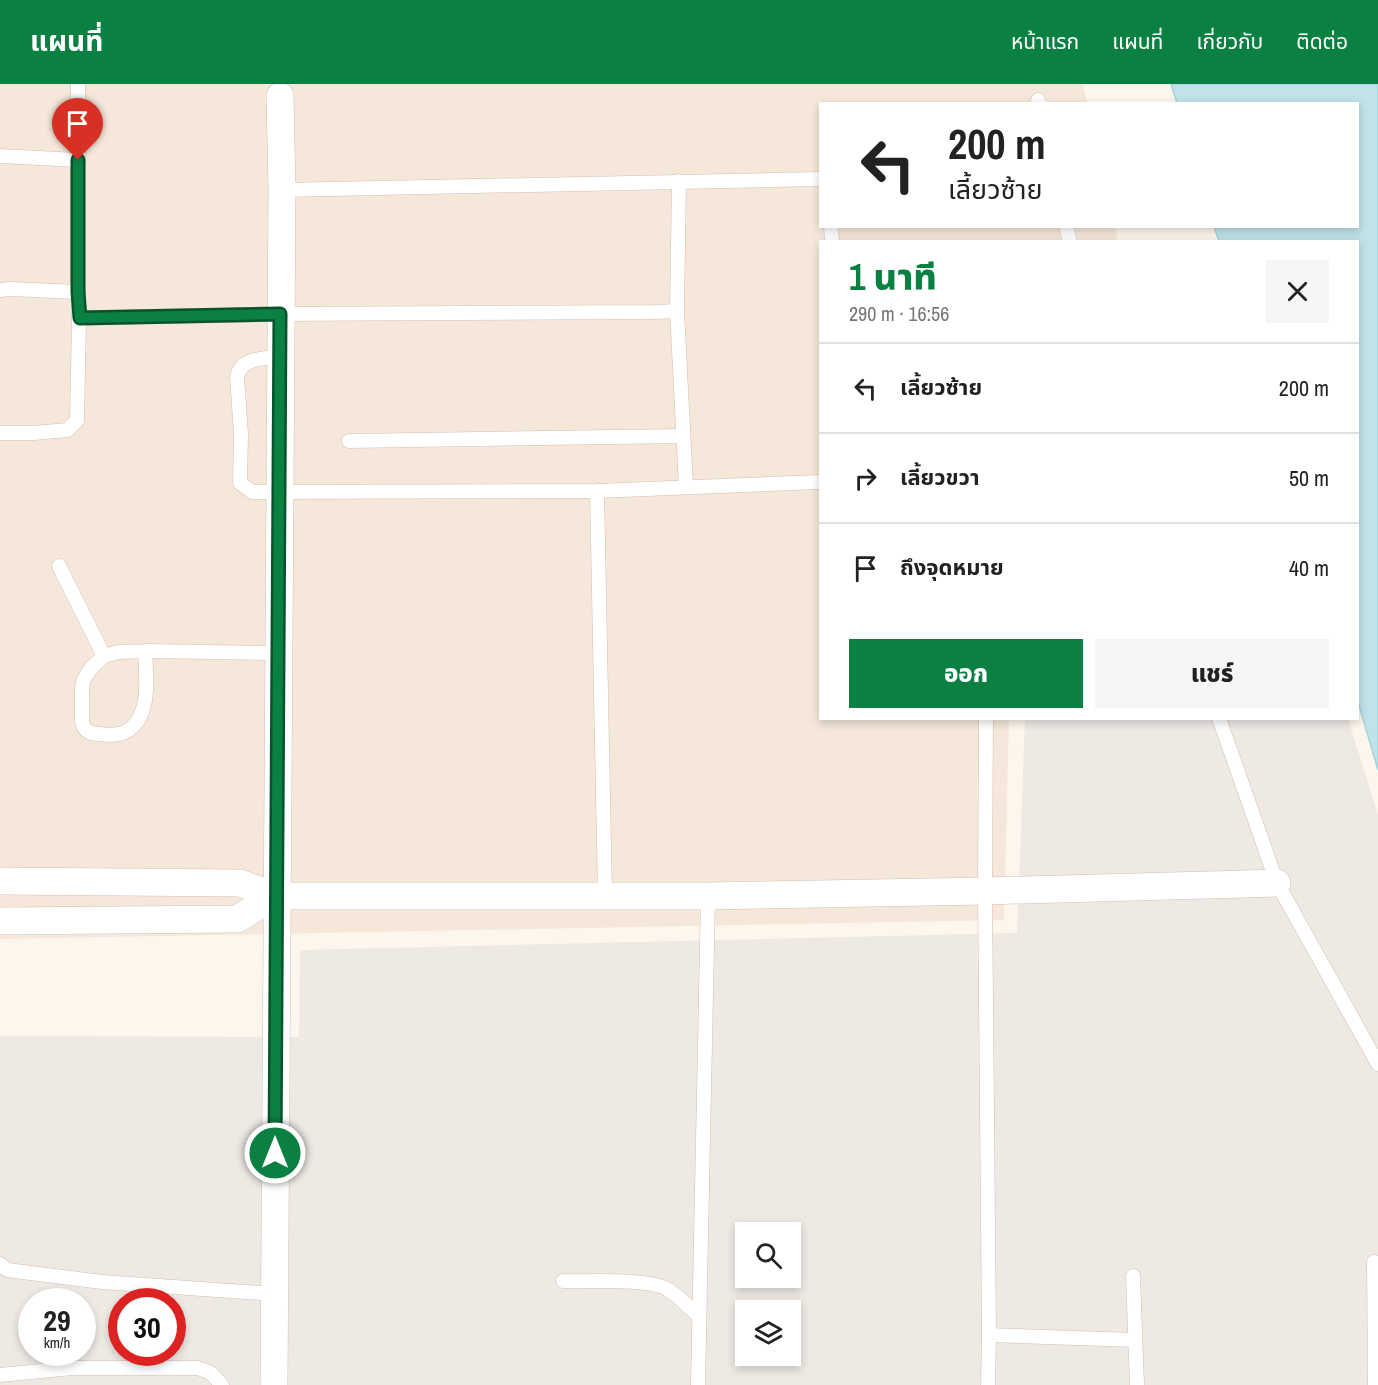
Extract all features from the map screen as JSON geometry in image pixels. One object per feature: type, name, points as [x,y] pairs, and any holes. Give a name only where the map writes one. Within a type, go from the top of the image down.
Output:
[{"type":"street","points":[[274,1385],[282,190],[280,96]]},
{"type":"street","points":[[0,881],[240,883],[276,896],[708,896],[1277,883]]},
{"type":"street","points":[[0,921],[237,919],[276,896]]},
{"type":"lane","points":[[0,433],[68,430],[77,420],[80,318],[78,84]]},
{"type":"lane","points":[[0,156],[78,160]]},
{"type":"lane","points":[[282,190],[819,178]]},
{"type":"lane","points":[[679,182],[677,311],[687,487]]},
{"type":"lane","points":[[0,290],[10,288],[78,292]]},
{"type":"lane","points":[[80,318],[677,311]]},
{"type":"lane","points":[[280,356],[249,361],[239,369],[237,377],[241,434],[240,483],[252,492],[597,491],[819,482]]},
{"type":"lane","points":[[349,441],[683,436]]},
{"type":"lane","points":[[597,491],[605,896]]},
{"type":"lane","points":[[59,566],[104,657]]},
{"type":"lane","points":[[146,651],[146,697],[141,715],[128,730],[115,735],[89,733],[82,722],[82,688],[84,679],[91,668],[104,657],[119,652],[146,651],[278,653]]},
{"type":"lane","points":[[986,720],[988,1385]]},
{"type":"lane","points":[[1220,720],[1277,883],[1378,1064]]},
{"type":"lane","points":[[698,1385],[708,896]]},
{"type":"lane","points":[[1374,1262],[1375,1385]]},
{"type":"lane","points":[[0,1264],[7,1270],[102,1282],[275,1294]]},
{"type":"lane","points":[[1133,1276],[1137,1385]]},
{"type":"lane","points":[[563,1281],[634,1282],[660,1286],[668,1289],[699,1317]]},
{"type":"lane","points":[[989,1335],[1135,1340]]},
{"type":"lane","points":[[0,1375],[72,1368],[198,1368],[211,1373],[222,1385]]},
{"type":"shaded area","points":[[0,84],[1083,84],[1087,102],[819,102],[819,228],[1115,228],[1118,240],[819,240],[819,720],[1009,720],[1004,920],[0,939]]},
{"type":"shaded area","points":[[1025,720],[1348,720],[1378,815],[1378,1385],[0,1385],[0,1036],[299,1037],[300,950],[1017,933]]},
{"type":"water","points":[[1171,84],[1378,84],[1378,770],[1359,705],[1359,240],[1219,240],[1214,228],[1359,228],[1359,102],[1177,102]]},
{"type":"route","points":[[78,160],[80,318],[280,314],[275,1153]]}]
